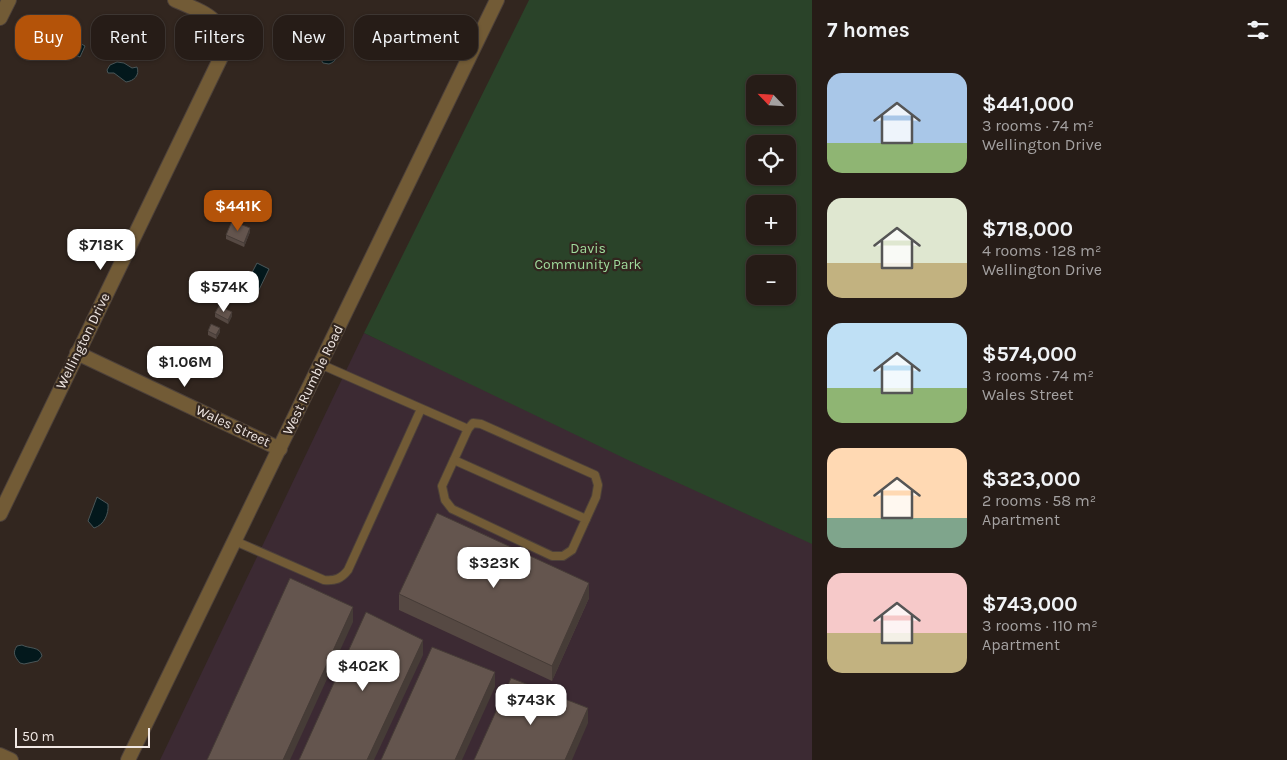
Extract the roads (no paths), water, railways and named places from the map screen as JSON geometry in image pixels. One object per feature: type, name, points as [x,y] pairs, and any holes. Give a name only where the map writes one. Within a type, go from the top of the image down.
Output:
[{"type":"street","points":[[0,18],[9,0]]},
{"type":"street","name":"Wellington Drive","points":[[0,513],[222,53],[224,44],[221,32],[215,21],[209,15],[175,0]]},
{"type":"street","name":"West Rumble Road","points":[[128,760],[497,0]]},
{"type":"street","name":"Wales Street","points":[[77,353],[280,449]]},
{"type":"street","points":[[0,754],[11,760]]},
{"type":"lane","points":[[320,364],[468,429]]},
{"type":"lane","points":[[235,541],[324,580],[333,581],[342,578],[348,570],[421,409]]},
{"type":"lane","points":[[473,423],[481,424],[595,475],[598,485],[596,497],[572,550],[562,556],[552,556],[452,509],[445,500],[442,486],[468,429],[473,423]]},
{"type":"lane","points":[[454,460],[586,518]]},
{"type":"park label","name":"Davis Community Park","points":[[588,256]]}]
